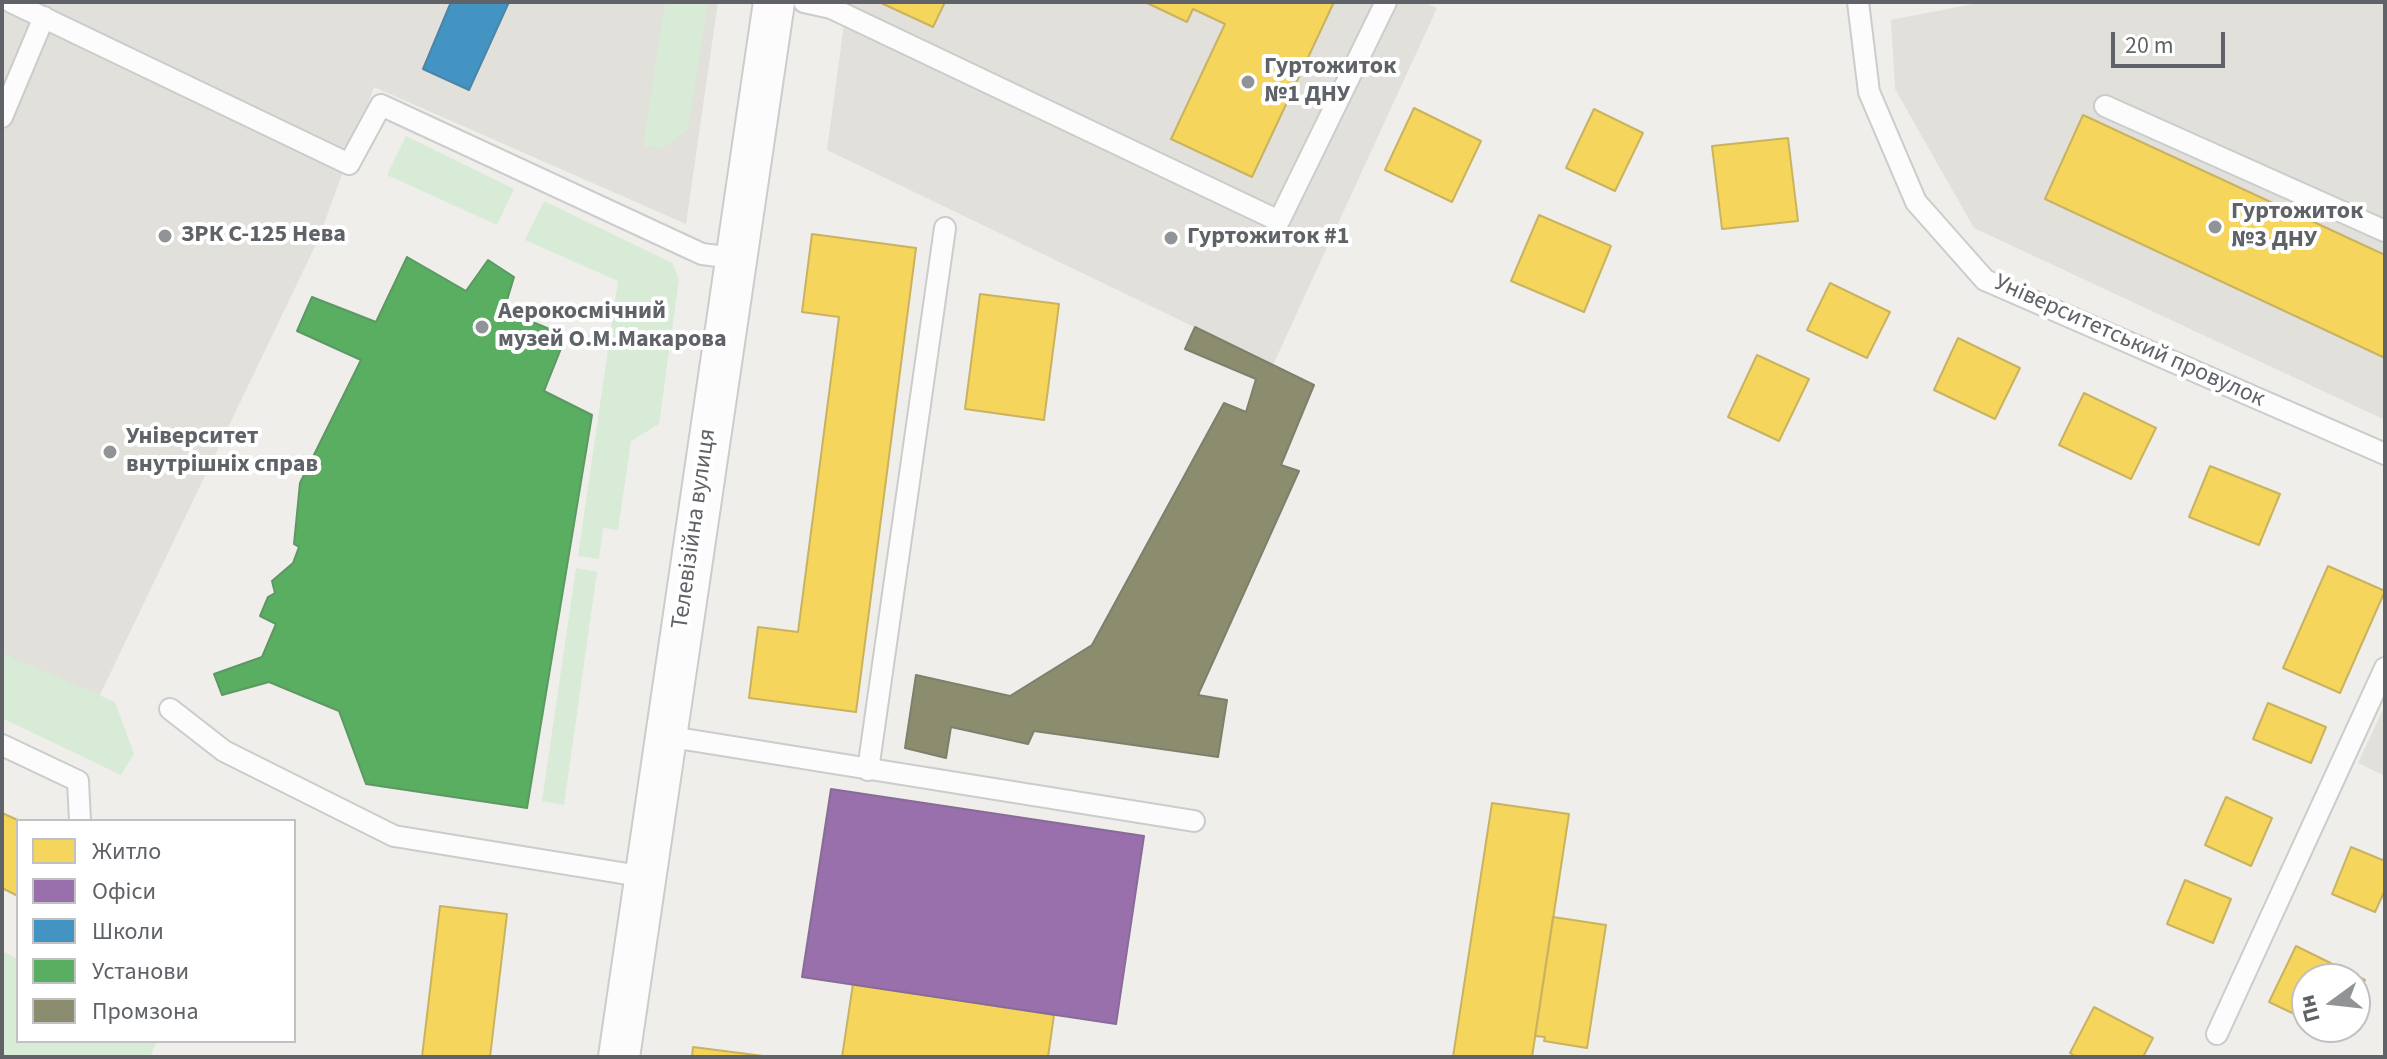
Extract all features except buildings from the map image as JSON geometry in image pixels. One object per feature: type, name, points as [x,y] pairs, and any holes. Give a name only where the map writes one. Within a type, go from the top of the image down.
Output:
[{"type":"street","name":"Телевізійна вулиця","points":[[619,1057],[774,2]]},
{"type":"lane","points":[[11,2],[349,164],[381,105],[702,254],[734,258]]},
{"type":"lane","points":[[804,2],[831,8],[1279,221],[1386,2]]},
{"type":"lane","name":"Університетський провулок","points":[[1858,2],[1869,92],[1916,202],[1985,280],[2385,454]]},
{"type":"lane","points":[[2,117],[44,17]]},
{"type":"lane","points":[[2105,106],[2385,231]]},
{"type":"lane","points":[[868,770],[945,228]]},
{"type":"lane","points":[[2217,1034],[2385,668]]},
{"type":"lane","points":[[170,709],[224,751],[394,836],[646,877]]},
{"type":"lane","points":[[665,736],[1194,821]]},
{"type":"lane","points":[[2,745],[78,781],[80,819]]},
{"type":"shaded area","name":"Університет внутрішніх справ","points":[[2,2],[718,2],[686,224],[374,87],[318,240],[73,751],[2,717]]},
{"type":"shaded area","name":"Гуртожиток #1","points":[[847,2],[1424,2],[1437,8],[1273,365],[827,150]]},
{"type":"shaded area","points":[[1983,2],[2385,2],[2385,420],[1974,228],[1895,89],[1891,20]]},
{"type":"shaded area","points":[[2385,705],[2385,776],[2358,763]]},
{"type":"green space","points":[[665,2],[708,2],[688,129],[663,148],[643,146]]},
{"type":"green space","points":[[406,136],[514,189],[497,225],[387,175]]},
{"type":"green space","points":[[544,201],[672,263],[679,279],[659,424],[631,441],[618,530],[603,528],[599,559],[578,556],[618,281],[525,240]]},
{"type":"green space","points":[[576,568],[597,572],[564,805],[542,801]]},
{"type":"green space","points":[[2,653],[115,702],[134,754],[121,775],[2,718]]},
{"type":"green space","points":[[2,951],[16,958],[16,1043],[156,1043],[150,1057],[2,1057]]},
{"type":"place","name":"Гуртожиток №1 ДНУ","points":[[1248,82]]},
{"type":"place","name":"Гуртожиток №3 ДНУ","points":[[2215,227]]},
{"type":"place","name":"ЗРК С-125 Нева","points":[[165,236]]},
{"type":"place","name":"Гуртожиток #1","points":[[1171,238]]},
{"type":"place","name":"Аерокосмічний музей О.М.Макарова","points":[[482,327]]},
{"type":"place","name":"Університет внутрішніх справ","points":[[110,452]]}]
